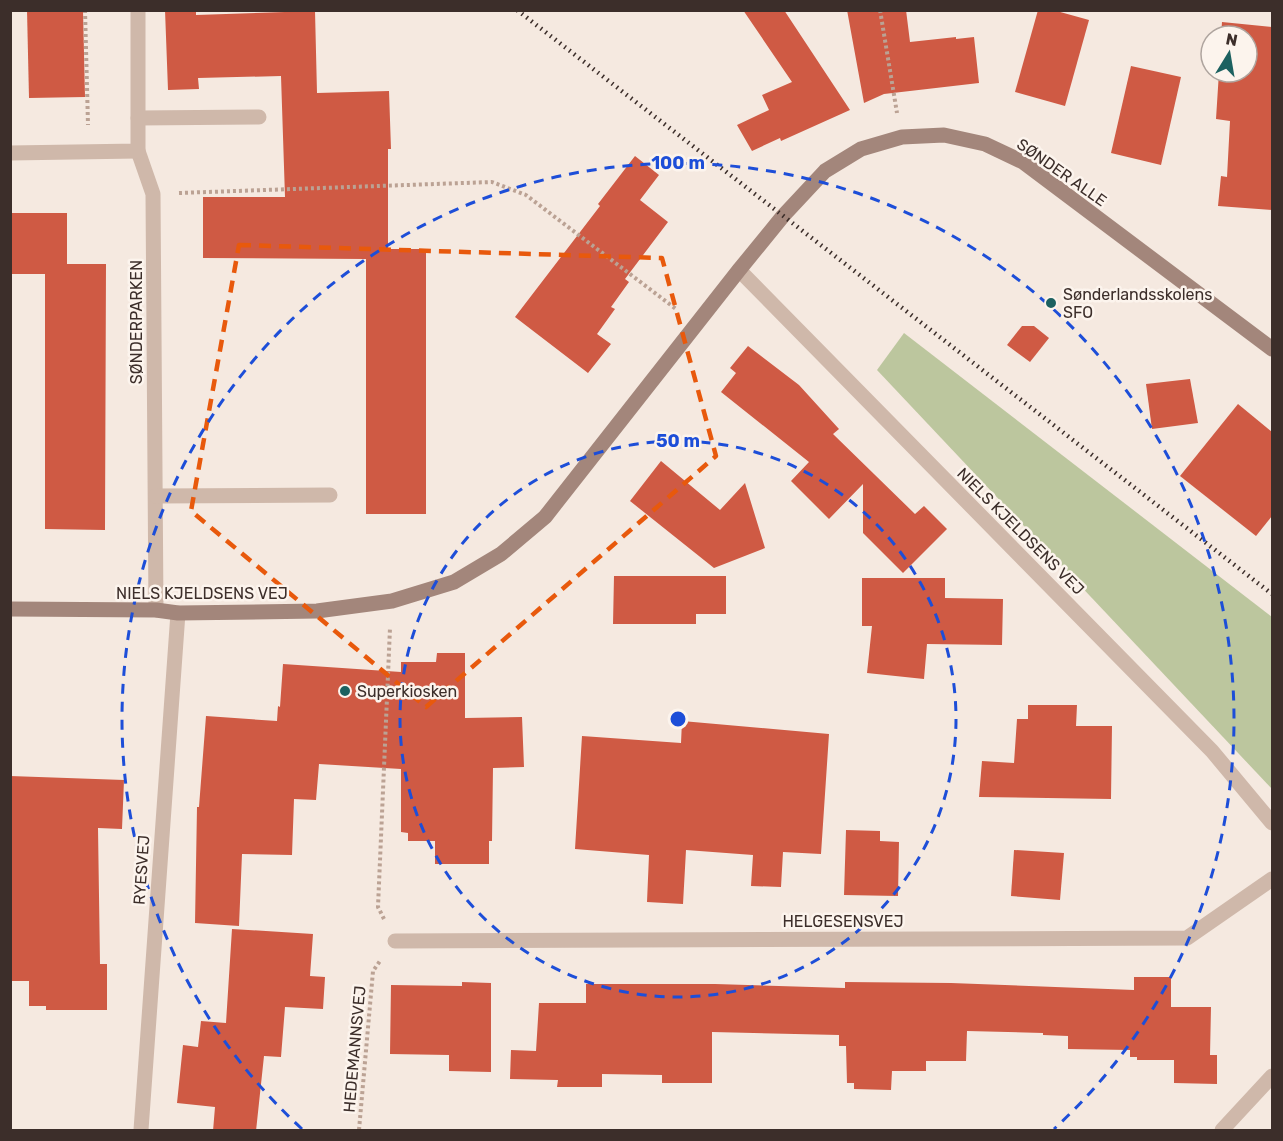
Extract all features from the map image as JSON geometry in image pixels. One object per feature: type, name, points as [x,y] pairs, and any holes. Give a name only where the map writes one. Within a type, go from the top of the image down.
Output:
[{"type":"street","name":"SØNDERPARKEN","points":[[138,10],[138,151],[153,194],[156,610]]},
{"type":"street","points":[[138,118],[259,117]]},
{"type":"street","name":"SØNDER ALLE","points":[[783,216],[825,171],[861,149],[902,137],[944,135],[985,144],[1023,162],[1272,349]]},
{"type":"street","points":[[10,153],[138,151]]},
{"type":"street","name":"NIELS KJELDSENS VEJ","points":[[10,609],[156,610],[178,613],[317,611],[392,601],[454,582],[501,554],[545,517],[783,216]]},
{"type":"street","name":"NIELS KJELDSENS VEJ","points":[[739,270],[1212,751],[1272,823]]},
{"type":"street","points":[[156,496],[330,495]]},
{"type":"street","name":"RYESVEJ","points":[[141,1131],[178,613]]},
{"type":"street","name":"HELGESENSVEJ","points":[[395,941],[1187,938],[1272,879]]},
{"type":"street","points":[[1222,1131],[1272,1076]]},
{"type":"path","points":[[85,10],[89,153]]},
{"type":"path","points":[[880,10],[902,137]]},
{"type":"path","points":[[153,194],[492,182],[526,195],[696,324]]},
{"type":"path","points":[[392,601],[378,907],[395,941]]},
{"type":"path","name":"HEDEMANNSVEJ","points":[[359,1131],[373,970],[395,941]]},
{"type":"highlighted area","points":[[239,245],[662,258],[716,456],[426,707],[191,511]]},
{"type":"green space","points":[[904,333],[1272,617],[1272,789],[877,370]]},
{"type":"building","points":[[27,10],[83,10],[85,97],[29,98]]},
{"type":"building","points":[[165,10],[196,10],[196,15],[315,11],[317,93],[389,91],[391,149],[388,149],[388,249],[426,249],[426,514],[366,514],[366,259],[203,258],[203,197],[285,197],[281,76],[198,78],[199,89],[168,90]]},
{"type":"building","points":[[743,10],[784,10],[850,110],[781,141],[780,138],[752,151],[737,125],[769,110],[762,95],[792,82]]},
{"type":"building","points":[[847,10],[906,10],[910,42],[974,37],[979,83],[884,94],[864,103]]},
{"type":"building","points":[[1038,10],[1053,10],[1089,20],[1065,106],[1015,92]]},
{"type":"building","points":[[1259,26],[1272,27],[1272,210],[1218,206],[1221,176],[1227,177],[1230,121],[1216,119],[1218,84],[1259,84]]},
{"type":"building","points":[[1131,66],[1181,77],[1161,165],[1111,153]]},
{"type":"building","points":[[635,156],[659,175],[640,200],[668,222],[625,279],[629,282],[611,307],[615,309],[597,334],[611,344],[588,373],[515,317],[600,206],[598,204]]},
{"type":"building","points":[[10,213],[67,213],[67,264],[106,264],[105,530],[45,529],[45,274],[10,274]]},
{"type":"building","points":[[1022,326],[1034,326],[1049,338],[1030,362],[1007,345]]},
{"type":"building","points":[[748,346],[799,385],[839,429],[833,434],[915,514],[924,506],[947,529],[903,573],[863,533],[863,484],[829,519],[791,481],[809,462],[721,392],[736,373],[730,368]]},
{"type":"building","points":[[1190,379],[1198,423],[1152,429],[1146,384]]},
{"type":"building","points":[[1238,404],[1272,432],[1272,516],[1256,536],[1180,476]]},
{"type":"building","points":[[661,461],[720,510],[745,483],[765,548],[714,568],[630,501]]},
{"type":"building","points":[[614,576],[726,576],[726,614],[696,614],[696,624],[613,624]]},
{"type":"building","points":[[862,578],[945,578],[945,598],[1003,599],[1002,645],[927,644],[924,679],[867,673],[872,626],[862,626]]},
{"type":"building","points":[[437,653],[465,653],[465,718],[522,717],[524,767],[493,768],[492,841],[489,841],[489,864],[435,864],[435,841],[408,841],[408,833],[401,832],[401,769],[319,764],[316,800],[294,799],[292,855],[242,854],[239,926],[195,923],[197,807],[199,807],[206,716],[277,721],[283,664],[401,672],[401,662],[436,662]]},
{"type":"building","points":[[1028,705],[1077,705],[1076,726],[1112,726],[1111,799],[979,797],[982,761],[1014,763],[1017,719],[1028,719]]},
{"type":"building","points":[[682,721],[829,734],[821,854],[783,852],[781,887],[751,886],[753,855],[686,850],[683,904],[647,902],[649,855],[575,849],[582,736],[681,743]]},
{"type":"building","points":[[10,776],[124,780],[122,829],[98,828],[100,964],[107,964],[107,1010],[46,1010],[46,1006],[29,1006],[29,981],[10,981]]},
{"type":"building","points":[[846,830],[880,831],[880,841],[899,842],[898,896],[844,895]]},
{"type":"building","points":[[1014,850],[1064,853],[1060,900],[1011,896]]},
{"type":"building","points":[[232,929],[313,934],[310,976],[325,977],[323,1009],[285,1007],[281,1057],[264,1056],[256,1131],[213,1131],[215,1107],[177,1103],[183,1045],[198,1047],[201,1021],[226,1023]]},
{"type":"building","points":[[1134,977],[1171,977],[1171,1007],[1211,1007],[1210,1055],[1217,1055],[1217,1084],[1174,1083],[1174,1060],[1137,1060],[1137,1057],[1130,1057],[1130,1050],[1068,1049],[1068,1036],[967,1031],[966,1061],[926,1061],[926,1071],[892,1071],[891,1090],[854,1089],[854,1083],[847,1083],[846,1046],[839,1046],[839,1035],[712,1032],[712,1083],[662,1083],[662,1075],[602,1074],[602,1087],[557,1087],[558,1080],[510,1079],[511,1050],[536,1051],[539,1003],[586,1003],[586,984],[715,984],[845,988],[845,982],[951,983],[1134,990]]},
{"type":"building","points":[[462,982],[491,983],[491,1072],[449,1071],[449,1055],[390,1054],[391,985],[462,986]]},
{"type":"railway","points":[[517,10],[1272,594]]},
{"type":"place","name":"Sønderlandsskolens SFO","points":[[1051,303]]},
{"type":"place","name":"Superkiosken","points":[[345,691]]}]
